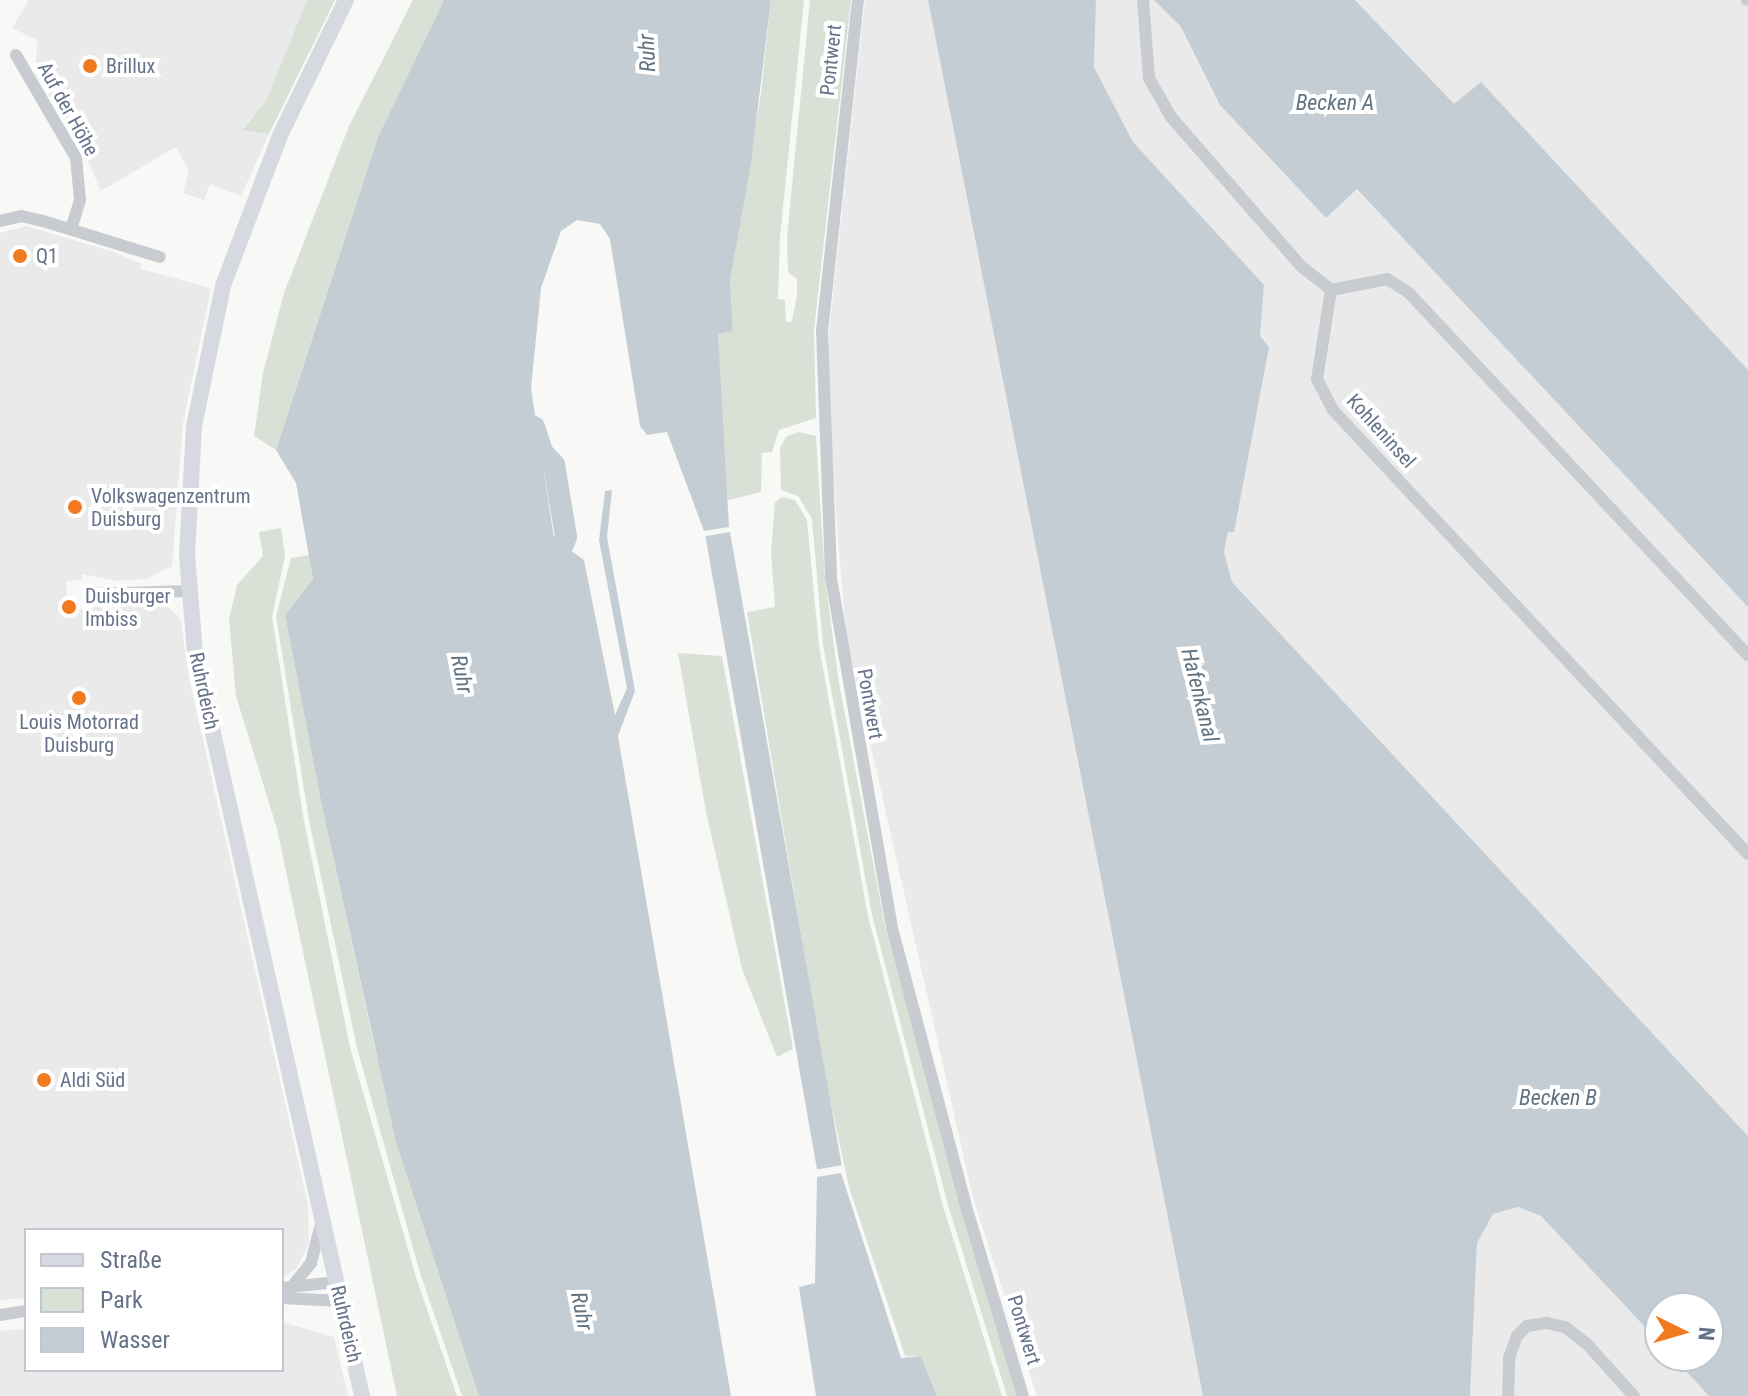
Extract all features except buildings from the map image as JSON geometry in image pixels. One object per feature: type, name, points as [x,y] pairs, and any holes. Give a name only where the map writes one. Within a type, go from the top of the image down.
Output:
[{"type":"main road","name":"Ruhrdeich","points":[[346,0],[275,148],[223,286],[194,426],[189,591],[195,653],[362,1396]]},
{"type":"street","name":"Pontwert","points":[[858,0],[822,330],[831,578],[892,928],[965,1203],[1023,1396]]},
{"type":"street","points":[[1143,0],[1149,78],[1171,117],[1302,267],[1331,290],[1387,279],[1409,293],[1748,655]]},
{"type":"street","name":"Auf der Höhe","points":[[16,55],[76,158],[80,200],[71,229]]},
{"type":"street","points":[[0,221],[21,216],[160,257]]},
{"type":"street","name":"Kohleninsel","points":[[1331,290],[1317,379],[1332,409],[1748,854]]},
{"type":"street","points":[[90,594],[189,591]]},
{"type":"street","points":[[288,1286],[311,1263],[322,1220]]},
{"type":"street","points":[[288,1286],[336,1282]]},
{"type":"street","points":[[284,1298],[341,1301]]},
{"type":"street","points":[[0,1315],[24,1311]]},
{"type":"street","points":[[1508,1396],[1509,1358],[1517,1336],[1527,1326],[1547,1323],[1565,1327],[1587,1344],[1634,1396]]},
{"type":"shaded area","points":[[29,0],[307,0],[266,101],[242,129],[269,134],[241,196],[210,184],[204,200],[183,193],[189,171],[176,147],[101,191],[84,152],[36,75],[37,40],[12,28]]},
{"type":"shaded area","points":[[865,0],[928,0],[1203,1396],[1037,1396],[973,1198],[846,636],[829,424],[829,331]]},
{"type":"shaded area","points":[[1096,0],[1154,0],[1181,27],[1220,105],[1326,218],[1357,189],[1748,607],[1748,1136],[1232,582],[1224,552],[1228,531],[1233,532],[1263,285],[1133,142],[1094,67]]},
{"type":"shaded area","points":[[1355,0],[1748,0],[1748,370],[1481,83],[1454,105]]},
{"type":"shaded area","points":[[26,226],[114,252],[142,264],[141,269],[211,288],[183,423],[172,566],[147,579],[116,581],[82,574],[82,580],[66,581],[67,611],[135,601],[166,604],[181,621],[189,678],[308,1205],[309,1244],[296,1269],[284,1277],[284,1228],[24,1228],[24,1298],[0,1300],[0,233]]},
{"type":"shaded area","points":[[1518,1207],[1541,1216],[1644,1326],[1644,1372],[1687,1372],[1709,1396],[1470,1396],[1477,1243],[1493,1214]]},
{"type":"shaded area","points":[[284,1323],[334,1337],[348,1396],[0,1396],[0,1331],[24,1329],[24,1372],[284,1372]]},
{"type":"green space","points":[[307,0],[335,0],[269,134],[242,130],[266,101]]},
{"type":"green space","points":[[413,0],[444,0],[378,137],[276,450],[254,436],[263,373],[284,293],[349,126]]},
{"type":"green space","points":[[771,0],[804,0],[780,237],[778,299],[785,300],[786,322],[792,321],[797,294],[797,279],[788,272],[787,237],[810,0],[851,0],[814,330],[816,418],[779,430],[772,452],[762,453],[761,492],[725,501],[718,333],[733,331],[730,281],[761,93]]},
{"type":"green space","points":[[798,432],[816,436],[825,579],[839,683],[886,931],[1017,1396],[1007,1396],[948,1205],[872,915],[823,645],[812,519],[798,496],[781,490],[780,448],[786,437]]},
{"type":"green space","points":[[782,497],[795,500],[807,520],[819,646],[868,916],[943,1206],[1002,1396],[937,1396],[921,1356],[905,1356],[849,1187],[824,1072],[747,612],[775,607],[771,552],[775,502]]},
{"type":"green space","points":[[281,528],[285,556],[272,617],[304,821],[350,1047],[416,1277],[457,1396],[397,1396],[277,829],[236,696],[229,619],[237,585],[263,556],[259,532]]},
{"type":"green space","points":[[309,555],[313,579],[285,615],[321,802],[375,1049],[479,1396],[462,1396],[420,1273],[357,1048],[309,820],[276,616],[291,558]]},
{"type":"green space","points":[[678,653],[722,656],[793,1049],[777,1057],[742,969],[706,812]]},
{"type":"water","name":"Ruhr","points":[[444,0],[771,0],[751,163],[730,281],[733,331],[718,334],[729,527],[704,531],[667,432],[647,435],[640,426],[610,239],[600,224],[577,220],[561,231],[541,288],[531,388],[554,538],[584,560],[615,715],[627,688],[599,540],[605,491],[612,490],[607,537],[635,691],[618,736],[731,1396],[479,1396],[396,1142],[321,802],[285,615],[313,579],[296,483],[276,450],[378,137]]},
{"type":"water","points":[[928,0],[1096,0],[1094,67],[1133,142],[1264,285],[1260,336],[1269,347],[1234,532],[1228,532],[1224,552],[1232,582],[1748,1136],[1748,1396],[1709,1396],[1687,1372],[1724,1372],[1724,1292],[1644,1292],[1644,1326],[1541,1216],[1518,1207],[1493,1214],[1477,1243],[1470,1396],[1203,1396]]},
{"type":"water","name":"Becken A","points":[[1154,0],[1355,0],[1454,104],[1481,82],[1748,370],[1748,607],[1357,189],[1326,218],[1220,105],[1181,27]]},
{"type":"water","points":[[730,532],[842,1165],[817,1170],[705,536]]},
{"type":"water","points":[[841,1173],[901,1358],[921,1356],[937,1396],[816,1396],[799,1287],[815,1283],[817,1177]]},
{"type":"waterway","points":[[534,427],[542,452],[554,465],[566,537],[563,544]]},
{"type":"place","name":"Brillux","points":[[90,66]]},
{"type":"place","name":"Q1","points":[[20,256]]},
{"type":"place","name":"Volkswagenzentrum Duisburg","points":[[75,507]]},
{"type":"place","name":"Duisburger Imbiss","points":[[69,607]]},
{"type":"place","name":"Louis Motorrad Duisburg","points":[[79,698]]},
{"type":"place","name":"Aldi Süd","points":[[44,1080]]},
{"type":"water label","name":"Hafenkanal","points":[[1200,695]]},
{"type":"water label","name":"Becken B","points":[[1558,1098]]}]
